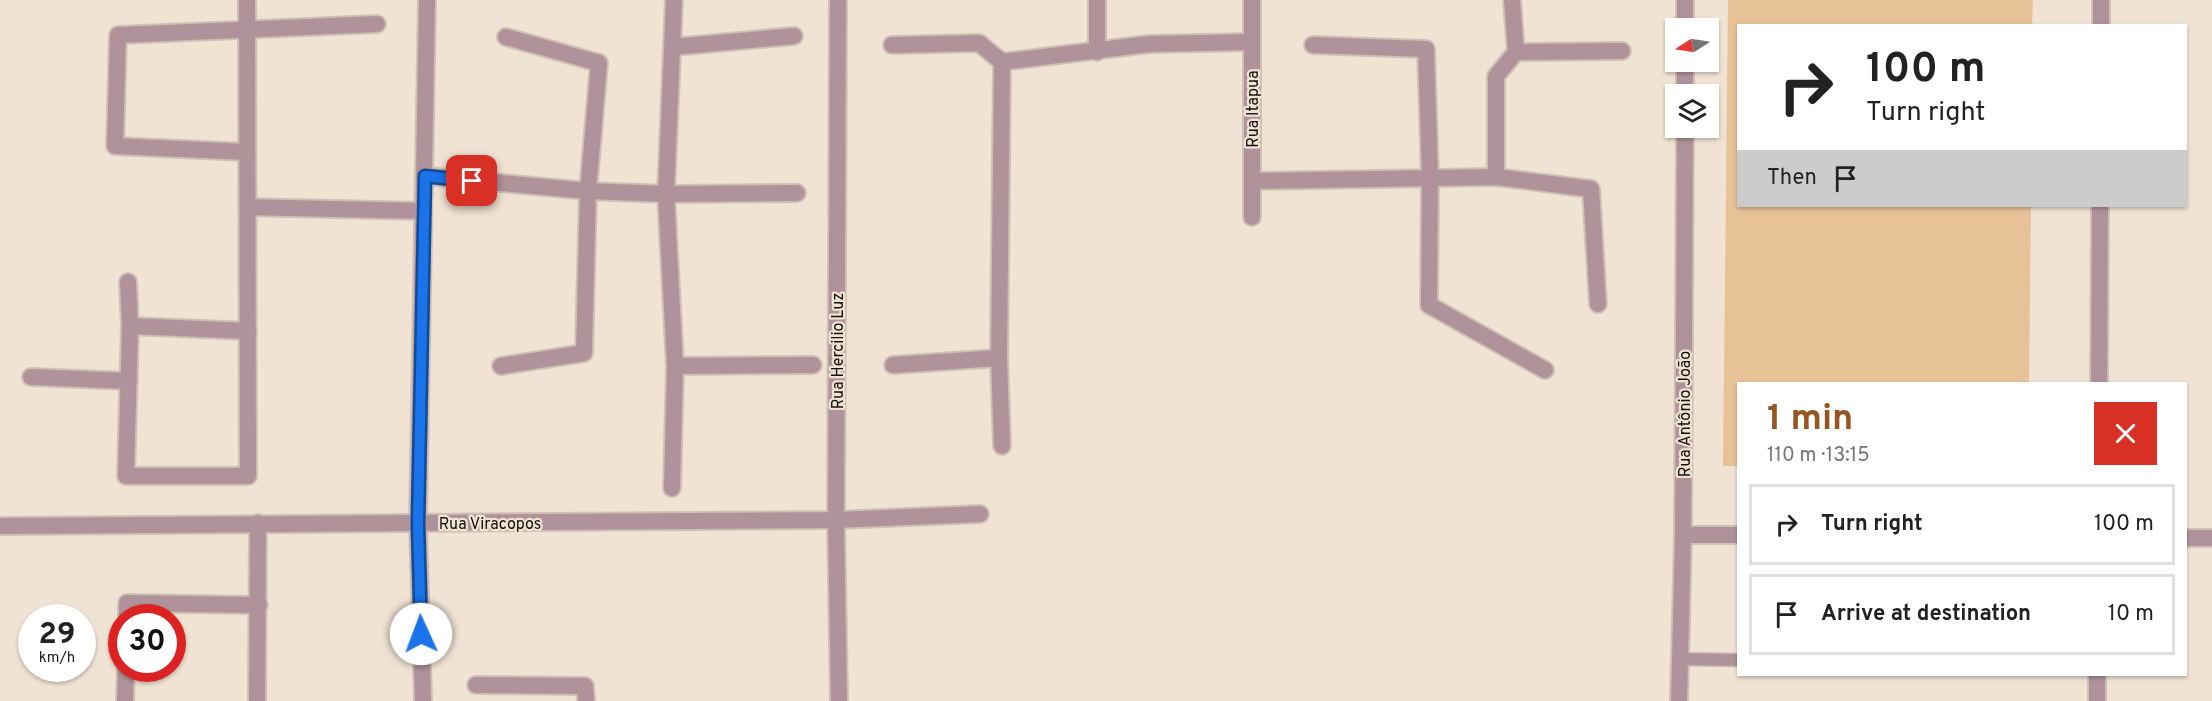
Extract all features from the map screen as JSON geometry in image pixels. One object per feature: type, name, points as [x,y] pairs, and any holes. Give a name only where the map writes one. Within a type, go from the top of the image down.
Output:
[{"type":"street","points":[[128,282],[130,326],[126,476],[248,476],[248,0]]},
{"type":"street","points":[[423,701],[418,524],[427,0]]},
{"type":"street","points":[[672,488],[675,366],[666,194],[675,0]]},
{"type":"street","name":"Rua Hercilio Luz","points":[[838,0],[836,520],[839,701]]},
{"type":"street","points":[[1096,0],[1097,52]]},
{"type":"street","name":"Rua Itapua","points":[[1252,0],[1252,217]]},
{"type":"street","points":[[1496,177],[1496,76],[1516,52],[1512,0]]},
{"type":"street","points":[[1685,0],[1685,18]]},
{"type":"street","points":[[2101,0],[2101,24]]},
{"type":"street","points":[[248,152],[115,146],[118,35],[377,24]]},
{"type":"street","points":[[673,47],[794,36]]},
{"type":"street","points":[[501,366],[584,353],[588,191],[599,63],[506,37]]},
{"type":"street","points":[[892,45],[979,44],[1002,62],[1149,44],[1252,42]]},
{"type":"street","points":[[1313,45],[1426,49],[1430,177],[1429,305],[1545,370]]},
{"type":"street","points":[[1516,52],[1622,51]]},
{"type":"street","points":[[1002,62],[999,358],[1002,446]]},
{"type":"street","name":"Rua Antônio João","points":[[1679,701],[1683,535],[1685,138]]},
{"type":"street","points":[[425,176],[588,191],[666,194],[797,193]]},
{"type":"street","points":[[1252,181],[1496,177],[1591,189],[1598,304]]},
{"type":"street","points":[[248,207],[423,210]]},
{"type":"street","points":[[2098,382],[2100,207]]},
{"type":"street","points":[[130,326],[248,331]]},
{"type":"street","points":[[893,365],[999,358]]},
{"type":"street","points":[[675,366],[813,365]]},
{"type":"street","points":[[31,377],[129,381]]},
{"type":"street","name":"Rua Viracopos","points":[[0,526],[836,520],[980,514]]},
{"type":"street","points":[[257,701],[258,523]]},
{"type":"street","points":[[1683,535],[1737,535]]},
{"type":"street","points":[[2187,538],[2212,538]]},
{"type":"street","points":[[127,604],[259,605]]},
{"type":"street","points":[[2097,676],[2097,701]]},
{"type":"street","points":[[125,701],[126,682]]},
{"type":"street","points":[[476,685],[585,686],[586,701]]},
{"type":"lane","points":[[1680,659],[1737,660]]},
{"type":"shaded area","points":[[1728,0],[2033,0],[2032,24],[1737,24],[1737,207],[2031,207],[2029,382],[1737,382],[1737,466],[1723,466]]},
{"type":"route","points":[[421,634],[418,524],[425,176],[472,181]]}]
